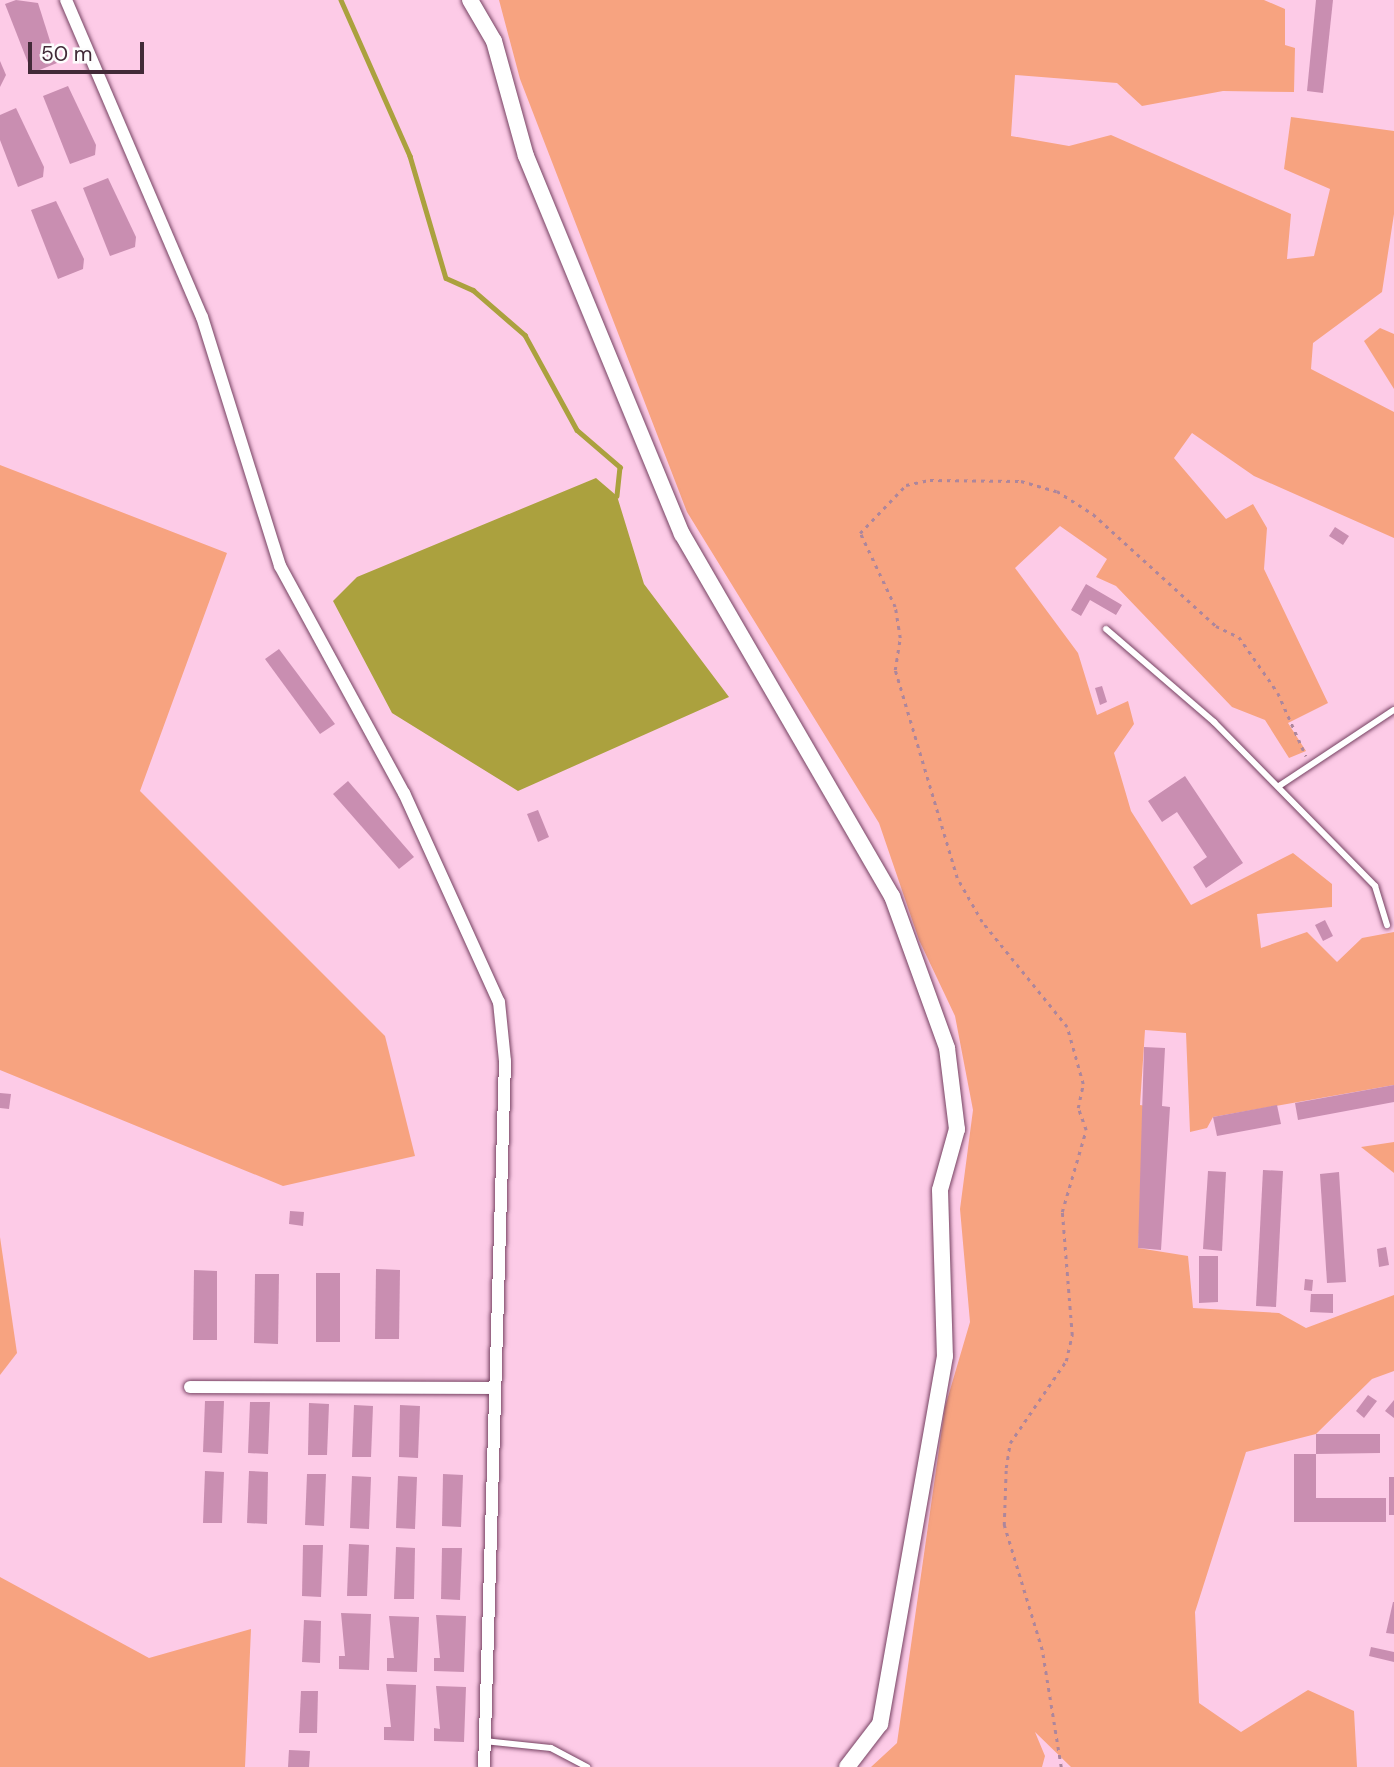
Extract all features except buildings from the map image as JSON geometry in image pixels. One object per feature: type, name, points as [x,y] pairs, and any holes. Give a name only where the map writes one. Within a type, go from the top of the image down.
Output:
[{"type":"street","points":[[66,0],[202,317],[280,566],[404,793],[499,1002],[505,1061],[484,1767]]},
{"type":"street","points":[[470,0],[494,41],[526,156],[682,534],[892,896],[947,1048],[957,1129],[940,1191],[945,1356],[880,1724],[847,1767]]},
{"type":"street","points":[[190,1387],[495,1388]]},
{"type":"lane","points":[[1106,629],[1279,786],[1375,886],[1387,925]]},
{"type":"lane","points":[[1279,786],[1394,710]]},
{"type":"lane","points":[[484,1741],[551,1748],[587,1767]]},
{"type":"path","points":[[1061,1767],[1042,1650],[1004,1525],[1006,1468],[1010,1443],[1066,1361],[1072,1335],[1062,1212],[1086,1130],[1078,1108],[1083,1084],[1067,1027],[982,922],[957,878],[895,670],[900,638],[895,607],[860,533],[906,485],[930,480],[1021,481],[1057,491],[1093,514],[1216,626],[1239,637],[1278,693],[1311,765]]},
{"type":"shaded area","points":[[499,0],[1264,0],[1285,9],[1285,45],[1295,48],[1294,92],[1223,91],[1142,106],[1117,83],[1015,75],[1011,136],[1069,146],[1111,135],[1291,214],[1287,259],[1314,256],[1330,189],[1284,169],[1291,117],[1394,131],[1394,214],[1382,292],[1313,343],[1311,369],[1394,412],[1394,538],[1254,476],[1192,433],[1174,458],[1226,519],[1253,504],[1267,528],[1264,569],[1328,703],[1288,723],[1306,751],[1289,758],[1265,720],[1232,707],[1116,586],[1096,577],[1107,559],[1060,526],[1015,568],[1078,653],[1097,715],[1128,701],[1134,724],[1114,753],[1131,811],[1191,905],[1293,853],[1332,884],[1332,907],[1257,914],[1261,948],[1307,932],[1337,962],[1362,938],[1394,932],[1394,1085],[1213,1117],[1207,1128],[1190,1132],[1186,1033],[1145,1030],[1140,1105],[1147,1106],[1138,1248],[1188,1256],[1193,1308],[1279,1313],[1306,1328],[1394,1295],[1394,1371],[1372,1379],[1316,1434],[1246,1452],[1195,1612],[1199,1703],[1241,1732],[1308,1690],[1354,1711],[1357,1767],[1071,1767],[1035,1732],[1045,1756],[1042,1767],[871,1767],[897,1743],[945,1407],[970,1322],[960,1209],[973,1110],[955,1016],[919,940],[879,823],[687,512],[520,79]]},
{"type":"shaded area","points":[[1380,328],[1394,334],[1394,389],[1364,341]]},
{"type":"shaded area","points":[[0,465],[227,553],[140,791],[385,1036],[415,1156],[283,1186],[0,1070]]},
{"type":"shaded area","points":[[596,478],[617,496],[644,584],[729,697],[518,791],[392,713],[333,601],[357,577]]},
{"type":"shaded area","points":[[1394,1142],[1394,1173],[1361,1147]]},
{"type":"shaded area","points":[[0,1237],[17,1353],[0,1375]]},
{"type":"shaded area","points":[[0,1577],[149,1658],[251,1629],[245,1767],[0,1767]]},
{"type":"waterway","points":[[341,0],[410,156],[446,278],[473,290],[525,335],[577,430],[620,467],[617,496]]}]
